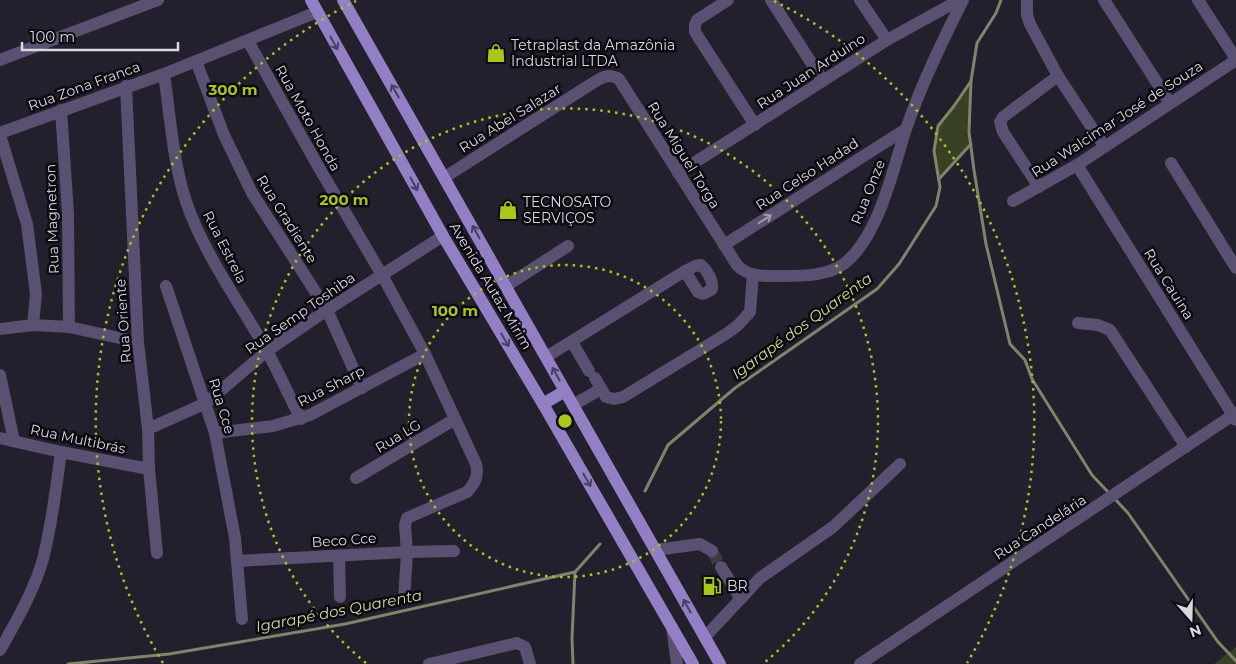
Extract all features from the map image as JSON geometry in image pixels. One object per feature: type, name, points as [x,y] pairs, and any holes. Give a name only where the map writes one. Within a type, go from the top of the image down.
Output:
[{"type":"main road","name":"Avenida Autaz Mirim","points":[[311,0],[443,236],[543,404],[693,664]]},
{"type":"main road","name":"Avenida Autaz Mirim","points":[[343,0],[720,664]]},
{"type":"main road","points":[[543,404],[566,391]]},
{"type":"street","points":[[0,60],[158,0]]},
{"type":"street","points":[[728,0],[697,20],[695,32],[755,125]]},
{"type":"street","points":[[771,0],[823,81]]},
{"type":"street","points":[[860,0],[887,40]]},
{"type":"street","points":[[1028,0],[1027,15],[1030,24],[1058,76],[1104,146]]},
{"type":"street","points":[[1104,0],[1170,103]]},
{"type":"street","points":[[1198,0],[1236,59]]},
{"type":"street","name":"Rua Juan Arduino","points":[[678,173],[887,40],[958,1]]},
{"type":"street","name":"Rua Onze","points":[[754,274],[788,276],[817,274],[833,270],[853,256],[872,226],[895,167],[906,129],[958,1]]},
{"type":"street","name":"Rua Zona Franca","points":[[0,134],[126,86],[164,74],[317,12]]},
{"type":"street","name":"Rua Moto Honda","points":[[248,41],[425,354],[475,459],[478,471],[477,476],[467,492],[407,518],[405,525],[407,552]]},
{"type":"street","name":"Rua Walcimar José de Souza","points":[[1014,201],[1077,165],[1236,59]]},
{"type":"street","name":"Rua Gradiente","points":[[196,61],[224,135],[252,193],[327,310],[362,388]]},
{"type":"street","name":"Rua Estrela","points":[[164,74],[176,156],[191,214],[209,255],[267,351],[301,419]]},
{"type":"street","name":"Rua Abel Salazar","points":[[445,177],[601,78],[608,76],[619,80]]},
{"type":"street","points":[[1039,187],[1003,132],[1000,122],[1002,117],[1058,76]]},
{"type":"street","name":"Rua Miguel Torga","points":[[619,80],[724,245]]},
{"type":"street","name":"Rua Oriente","points":[[126,86],[138,342],[148,429],[149,469],[157,553]]},
{"type":"street","name":"Rua Magnetron","points":[[61,110],[68,214],[69,328]]},
{"type":"street","name":"Rua Celso Hadad","points":[[724,245],[906,129]]},
{"type":"street","points":[[0,134],[27,224],[36,294],[33,325]]},
{"type":"street","points":[[1171,163],[1236,268]]},
{"type":"street","name":"Rua Cauina","points":[[1077,165],[1235,416]]},
{"type":"street","name":"Rua Semp Toshiba","points":[[148,429],[206,403],[267,351],[327,310],[443,236]]},
{"type":"street","points":[[572,342],[606,397],[614,399],[623,397],[731,330],[750,312],[754,274],[742,271],[724,245]]},
{"type":"street","points":[[506,286],[568,246]]},
{"type":"street","points":[[546,357],[685,271]]},
{"type":"street","name":"Rua Cce","points":[[166,286],[216,433],[235,538],[242,619]]},
{"type":"street","points":[[1078,323],[1098,325],[1110,330],[1186,447]]},
{"type":"street","points":[[0,329],[33,325],[69,328],[138,342]]},
{"type":"street","name":"Rua Sharp","points":[[216,433],[272,426],[301,419],[325,409],[425,354]]},
{"type":"street","points":[[0,375],[14,440]]},
{"type":"street","points":[[573,405],[595,379]]},
{"type":"street","name":"Rua Candelária","points":[[860,664],[1235,416]]},
{"type":"street","name":"Rua LG","points":[[356,478],[455,419]]},
{"type":"street","name":"Rua Multibrás","points":[[0,438],[149,469]]},
{"type":"street","points":[[0,650],[31,590],[43,560],[61,452]]},
{"type":"street","points":[[705,637],[765,574],[833,527],[900,464]]},
{"type":"street","points":[[656,550],[700,544],[712,552]]},
{"type":"street","name":"Beco Cce","points":[[237,562],[454,551]]},
{"type":"street","points":[[404,600],[407,552]]},
{"type":"street","points":[[339,556],[340,597]]},
{"type":"street","points":[[721,567],[740,599]]},
{"type":"street","points":[[672,628],[677,664]]},
{"type":"street","points":[[430,664],[517,643],[525,646],[530,664]]},
{"type":"green space","points":[[971,81],[969,132],[971,144],[939,180],[934,151],[938,126]]},
{"type":"green space","points":[[1236,647],[1236,664],[1214,664]]},
{"type":"waterway","name":"Igarapé dos Quarenta","points":[[645,491],[668,445],[735,388],[877,289],[899,264],[936,206],[940,187],[934,151],[938,126],[971,81],[977,43],[996,13],[1001,0]]},
{"type":"waterway","points":[[971,81],[969,132],[974,170],[986,244],[1010,344],[1025,360],[1032,379],[1092,475],[1109,493]]},
{"type":"waterway","points":[[939,179],[971,144]]},
{"type":"waterway","points":[[1115,499],[1128,513],[1218,642],[1236,661]]},
{"type":"waterway","name":"Igarapé dos Quarenta","points":[[68,664],[169,654],[345,624],[575,572],[600,544]]},
{"type":"waterway","points":[[573,664],[572,638],[575,572]]},
{"type":"tunnel","points":[[712,551],[721,567]]},
{"type":"place","name":"Tetraplast da Amazônia Industrial LTDA","points":[[496,53]]},
{"type":"place","name":"TECNOSATO SERVIÇOS","points":[[508,210]]},
{"type":"place","name":"BR","points":[[712,586]]}]
